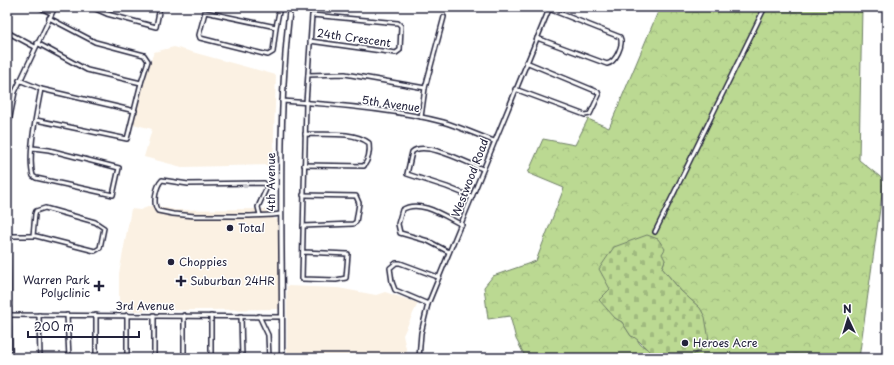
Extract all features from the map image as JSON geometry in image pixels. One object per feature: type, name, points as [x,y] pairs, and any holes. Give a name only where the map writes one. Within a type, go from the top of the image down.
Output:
[{"type":"street","points":[[39,7],[51,13]]},
{"type":"street","points":[[7,157],[11,111],[19,80],[55,7]]},
{"type":"street","points":[[90,7],[100,12],[156,27],[160,7]]},
{"type":"street","points":[[276,27],[207,12],[204,14],[199,35],[200,38],[268,55],[273,52],[280,7]]},
{"type":"street","name":"4th Avenue","points":[[282,358],[280,214],[282,101],[284,53],[290,7]]},
{"type":"street","points":[[622,7],[627,9],[633,7]]},
{"type":"street","points":[[655,232],[765,7]]},
{"type":"street","points":[[537,38],[607,64],[613,60],[619,50],[621,41],[620,37],[549,8]]},
{"type":"street","name":"Westwood Road","points":[[419,358],[421,333],[428,304],[438,277],[462,225],[494,141],[549,8]]},
{"type":"street","name":"24th Crescent","points":[[312,15],[398,23],[402,26],[400,50],[394,53],[310,42],[312,15]]},
{"type":"street","points":[[421,117],[425,88],[444,17]]},
{"type":"street","points":[[36,120],[128,139],[141,83],[148,61],[144,55],[95,42],[49,18]]},
{"type":"street","points":[[7,32],[35,47]]},
{"type":"street","points":[[303,252],[348,254],[345,280],[309,281],[302,279],[306,102],[310,42]]},
{"type":"street","points":[[37,43],[87,70],[141,83]]},
{"type":"street","points":[[515,89],[585,115],[590,114],[599,95],[598,92],[526,62]]},
{"type":"street","points":[[308,75],[347,74],[425,88]]},
{"type":"street","points":[[19,80],[41,89],[135,111]]},
{"type":"street","points":[[33,148],[50,150],[119,168],[113,195],[36,178],[32,171],[33,148],[41,89]]},
{"type":"street","name":"5th Avenue","points":[[282,101],[306,102],[421,117],[444,122],[494,141]]},
{"type":"street","points":[[304,165],[364,166],[368,158],[369,148],[369,143],[363,139],[349,136],[305,134]]},
{"type":"street","points":[[472,197],[447,187],[406,174],[412,152],[419,148],[431,148],[483,169]]},
{"type":"street","points":[[260,215],[258,207],[267,187],[264,183],[188,184],[162,180],[159,184],[155,204],[158,211],[173,214],[260,215],[280,214]]},
{"type":"street","points":[[303,226],[353,224],[356,222],[359,203],[356,196],[304,195]]},
{"type":"street","points":[[7,202],[10,358]]},
{"type":"street","points":[[449,252],[428,241],[400,233],[398,224],[402,210],[413,206],[424,208],[462,225]]},
{"type":"street","points":[[8,236],[33,236],[95,251],[100,248],[104,228],[95,222],[45,208],[40,209],[35,214],[33,236]]},
{"type":"street","points":[[428,304],[395,290],[390,268],[396,263],[400,263],[438,277]]},
{"type":"street","name":"3rd Avenue","points":[[8,315],[184,315],[282,317]]},
{"type":"street","points":[[39,315],[40,358]]},
{"type":"street","points":[[67,315],[69,358]]},
{"type":"street","points":[[96,315],[96,358]]},
{"type":"street","points":[[127,315],[127,358]]},
{"type":"street","points":[[154,315],[154,358]]},
{"type":"street","points":[[184,315],[184,358]]},
{"type":"street","points":[[211,316],[211,358]]},
{"type":"street","points":[[241,316],[242,358]]},
{"type":"street","points":[[259,316],[268,334],[269,358]]},
{"type":"shaded area","points":[[174,47],[276,75],[273,165],[182,167],[144,157],[152,129],[133,124],[145,75],[154,52]]},
{"type":"shaded area","points":[[153,205],[175,210],[268,209],[274,219],[279,219],[280,309],[119,311],[119,274],[131,209],[140,210]]},
{"type":"shaded area","points":[[287,286],[338,288],[376,295],[385,292],[418,303],[403,335],[408,358],[287,358]]},
{"type":"green space","points":[[660,7],[862,7],[859,160],[884,180],[859,358],[690,358],[701,349],[700,308],[681,291],[662,268],[665,260],[610,290],[615,318],[622,322],[631,336],[635,336],[640,344],[660,358],[526,358],[516,339],[510,316],[488,319],[484,287],[493,276],[536,261],[564,188],[528,173],[543,139],[575,145],[588,119],[609,128]]},
{"type":"green space","points":[[647,235],[658,239],[665,249],[662,254],[665,260],[662,268],[681,291],[700,308],[705,317],[709,340],[690,358],[665,359],[654,355],[637,339],[631,336],[622,322],[615,318],[599,300],[610,289],[599,269],[614,247]]},
{"type":"place","name":"Total","points":[[230,228]]},
{"type":"place","name":"Choppies","points":[[171,262]]},
{"type":"place","name":"Suburban 24HR","points":[[181,281]]},
{"type":"place","name":"Warren Park Polyclinic","points":[[99,286]]},
{"type":"place","name":"Heroes Acre","points":[[685,343]]}]
